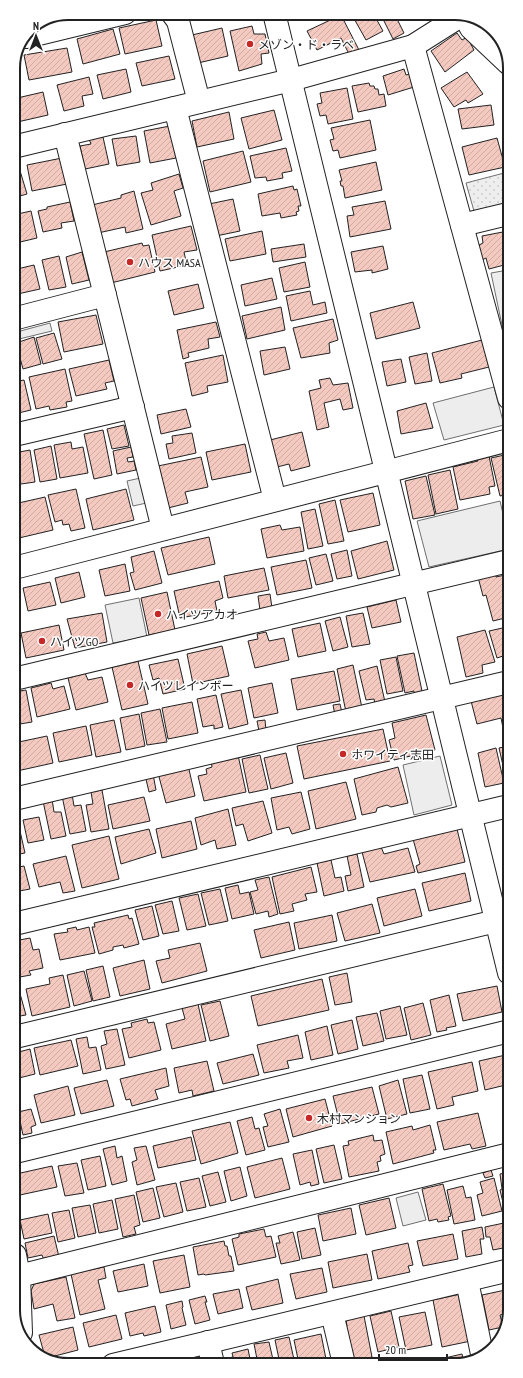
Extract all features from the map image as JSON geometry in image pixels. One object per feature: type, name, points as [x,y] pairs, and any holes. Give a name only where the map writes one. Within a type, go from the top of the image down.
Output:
[{"type":"street","points":[[34,34],[95,20]]},
{"type":"street","points":[[177,20],[200,102]]},
{"type":"street","points":[[20,1035],[503,920],[471,815],[276,20]]},
{"type":"street","points":[[20,145],[291,80],[413,46],[455,20]]},
{"type":"street","points":[[467,22],[471,28],[501,57]]},
{"type":"street","points":[[413,46],[503,376]]},
{"type":"street","points":[[175,108],[275,500]]},
{"type":"street","points":[[65,134],[163,529]]},
{"type":"street","points":[[462,225],[503,215]]},
{"type":"street","points":[[20,317],[105,295]]},
{"type":"street","points":[[20,434],[132,408]]},
{"type":"street","points":[[20,566],[503,442]]},
{"type":"street","points":[[20,678],[503,562]]},
{"type":"street","points":[[20,797],[503,683]]},
{"type":"street","points":[[20,923],[503,807]]},
{"type":"street","points":[[20,1151],[503,1033]]},
{"type":"street","points":[[20,1276],[503,1156]]},
{"type":"street","points":[[142,1358],[503,1272]]},
{"type":"street","points":[[467,1281],[481,1350]]},
{"type":"street","points":[[20,1304],[20,1317]]},
{"type":"street","points":[[332,1313],[343,1358]]},
{"type":"street","points":[[208,1342],[212,1358]]},
{"type":"shaded area","points":[[503,173],[503,204],[474,211],[466,183]]},
{"type":"shaded area","points":[[503,271],[503,330],[491,273]]},
{"type":"shaded area","points":[[50,323],[52,331],[20,339],[20,331]]},
{"type":"shaded area","points":[[494,387],[503,425],[444,440],[433,403]]},
{"type":"shaded area","points":[[145,477],[151,502],[133,506],[127,481]]},
{"type":"shaded area","points":[[500,501],[503,514],[503,550],[429,567],[417,521]]},
{"type":"shaded area","points":[[139,598],[147,637],[113,643],[105,605]]},
{"type":"shaded area","points":[[440,756],[452,805],[414,815],[403,765]]},
{"type":"shaded area","points":[[418,1192],[426,1220],[403,1226],[396,1198]]},
{"type":"building","points":[[156,20],[162,46],[125,54],[119,28]]},
{"type":"building","points":[[330,20],[344,20],[359,50],[349,54],[341,38],[317,50],[307,31]]},
{"type":"building","points":[[355,20],[377,20],[383,31],[366,40]]},
{"type":"building","points":[[384,20],[398,20],[404,33],[393,39]]},
{"type":"building","name":"メゾン・ド・ラベ","points":[[252,26],[254,34],[265,34],[269,53],[261,54],[262,64],[239,71],[230,31]]},
{"type":"building","points":[[222,28],[228,56],[198,63],[192,35]]},
{"type":"building","points":[[113,29],[120,54],[83,64],[77,39]]},
{"type":"building","points":[[457,33],[462,40],[467,37],[474,50],[445,72],[431,51]]},
{"type":"building","points":[[67,48],[72,72],[29,80],[24,55]]},
{"type":"building","points":[[169,56],[175,79],[142,86],[136,63]]},
{"type":"building","points":[[126,69],[131,92],[103,99],[97,75]]},
{"type":"building","points":[[404,69],[406,75],[410,74],[414,87],[388,95],[383,76]]},
{"type":"building","points":[[467,72],[483,94],[468,103],[466,100],[454,107],[441,88]]},
{"type":"building","points":[[89,77],[93,94],[82,96],[84,106],[64,111],[57,85]]},
{"type":"building","points":[[369,83],[370,86],[374,86],[375,89],[378,89],[379,95],[384,94],[386,106],[358,112],[352,86]]},
{"type":"building","points":[[347,88],[353,119],[328,124],[326,115],[320,116],[317,104],[322,103],[320,93]]},
{"type":"building","points":[[43,92],[48,115],[20,121],[20,97]]},
{"type":"building","points":[[491,105],[494,125],[462,129],[458,109]]},
{"type":"building","points":[[274,110],[282,140],[249,149],[241,118]]},
{"type":"building","points":[[229,112],[234,139],[197,147],[192,121]]},
{"type":"building","points":[[370,120],[376,150],[340,158],[338,150],[333,151],[330,140],[334,139],[331,128]]},
{"type":"building","points":[[170,126],[176,158],[150,163],[144,131]]},
{"type":"building","points":[[136,136],[140,162],[117,166],[112,139]]},
{"type":"building","points":[[103,137],[109,164],[85,169],[80,146],[91,144],[89,139]]},
{"type":"building","points":[[497,138],[503,160],[503,167],[469,175],[462,147]]},
{"type":"building","points":[[286,148],[292,171],[282,173],[283,178],[267,181],[266,177],[255,178],[250,156]]},
{"type":"building","points":[[243,151],[251,182],[210,192],[203,161]]},
{"type":"building","points":[[62,158],[67,184],[32,191],[27,165]]},
{"type":"building","points":[[376,162],[382,190],[345,198],[343,186],[341,186],[340,181],[342,181],[339,170]]},
{"type":"building","points":[[20,171],[27,194],[20,196]]},
{"type":"building","points":[[179,174],[183,188],[174,191],[181,216],[151,225],[141,193],[153,190],[151,183]]},
{"type":"building","points":[[293,186],[294,190],[297,189],[301,206],[298,206],[299,211],[296,212],[297,215],[281,218],[280,213],[262,216],[258,194]]},
{"type":"building","points":[[134,191],[143,229],[126,233],[125,227],[98,233],[92,205],[121,198],[121,195]]},
{"type":"building","points":[[233,199],[240,231],[216,236],[209,204]]},
{"type":"building","points":[[385,201],[391,229],[350,237],[347,216],[354,215],[352,207]]},
{"type":"building","points":[[70,202],[74,221],[61,223],[62,228],[43,232],[38,211],[47,209],[47,207]]},
{"type":"building","points":[[31,211],[37,238],[20,242],[20,213]]},
{"type":"building","points":[[191,226],[197,250],[184,252],[187,265],[160,271],[152,235]]},
{"type":"building","points":[[262,231],[266,254],[230,261],[225,239]]},
{"type":"building","points":[[503,232],[503,265],[489,269],[486,258],[482,260],[479,245],[483,243],[482,236]]},
{"type":"building","name":"ハウス MASA","points":[[142,243],[143,246],[149,245],[155,272],[111,283],[104,252]]},
{"type":"building","points":[[304,244],[306,257],[273,262],[271,249]]},
{"type":"building","points":[[383,246],[388,269],[372,273],[372,270],[355,272],[351,252]]},
{"type":"building","points":[[82,252],[89,280],[72,284],[66,257]]},
{"type":"building","points":[[59,256],[66,287],[49,290],[42,260]]},
{"type":"building","points":[[305,262],[310,287],[284,292],[279,268]]},
{"type":"building","points":[[34,265],[40,289],[20,293],[20,268]]},
{"type":"building","points":[[272,278],[277,299],[245,306],[241,285]]},
{"type":"building","points":[[198,284],[204,308],[174,315],[168,291]]},
{"type":"building","points":[[310,291],[313,305],[325,302],[327,313],[291,321],[286,296]]},
{"type":"building","points":[[413,302],[420,328],[376,339],[370,313]]},
{"type":"building","points":[[281,307],[285,330],[247,339],[242,316]]},
{"type":"building","points":[[96,315],[103,344],[64,352],[58,322]]},
{"type":"building","points":[[333,319],[338,340],[329,343],[330,353],[301,358],[293,328]]},
{"type":"building","points":[[216,322],[220,337],[208,339],[209,348],[188,353],[189,357],[183,359],[177,330]]},
{"type":"building","points":[[54,333],[62,359],[43,364],[36,338]]},
{"type":"building","points":[[34,337],[41,364],[23,369],[20,358],[20,342]]},
{"type":"building","points":[[482,340],[489,367],[461,374],[462,378],[440,383],[432,353]]},
{"type":"building","points":[[285,347],[290,369],[264,375],[260,351]]},
{"type":"building","points":[[427,353],[432,381],[415,384],[409,357]]},
{"type":"building","points":[[223,355],[228,382],[207,386],[208,392],[192,396],[185,363]]},
{"type":"building","points":[[401,359],[406,382],[387,386],[382,362]]},
{"type":"building","points":[[109,360],[114,381],[105,383],[107,389],[76,396],[69,369]]},
{"type":"building","points":[[65,369],[72,401],[66,402],[67,407],[50,410],[49,406],[36,409],[29,377]]},
{"type":"building","points":[[330,378],[333,385],[348,383],[353,408],[343,410],[340,399],[324,403],[329,427],[317,430],[309,391],[321,388],[319,380]]},
{"type":"building","points":[[24,380],[31,410],[20,413],[20,381]]},
{"type":"building","points":[[426,403],[433,428],[401,434],[397,411]]},
{"type":"building","points":[[186,409],[191,427],[161,434],[157,415]]},
{"type":"building","points":[[124,425],[129,446],[112,449],[107,429]]},
{"type":"building","points":[[103,430],[112,475],[94,479],[84,434]]},
{"type":"building","points":[[302,432],[310,466],[291,471],[289,464],[277,467],[270,440]]},
{"type":"building","points":[[192,433],[196,453],[169,459],[166,444],[173,443],[172,436]]},
{"type":"building","points":[[71,442],[72,449],[83,447],[88,473],[60,478],[54,445]]},
{"type":"building","points":[[245,444],[251,472],[212,480],[206,452]]},
{"type":"building","points":[[51,446],[57,479],[40,482],[34,450]]},
{"type":"building","points":[[131,447],[133,457],[127,458],[128,462],[134,461],[136,470],[117,474],[113,451]]},
{"type":"building","points":[[30,450],[35,482],[20,484],[20,452]]},
{"type":"building","points":[[503,455],[503,495],[500,496],[491,458]]},
{"type":"building","points":[[489,456],[495,486],[489,487],[490,494],[460,500],[453,467],[478,461],[477,459]]},
{"type":"building","points":[[201,457],[208,487],[185,492],[188,503],[168,508],[158,466]]},
{"type":"building","points":[[450,470],[458,509],[436,514],[428,475]]},
{"type":"building","points":[[426,476],[435,515],[413,519],[405,481]]},
{"type":"building","points":[[76,489],[85,528],[71,531],[69,524],[63,525],[62,520],[55,522],[48,495]]},
{"type":"building","points":[[126,489],[134,520],[93,530],[86,499]]},
{"type":"building","points":[[373,493],[380,525],[348,532],[340,500]]},
{"type":"building","points":[[45,497],[53,530],[20,538],[20,503]]},
{"type":"building","points":[[335,500],[344,541],[328,544],[319,504]]},
{"type":"building","points":[[315,509],[323,546],[308,549],[301,512]]},
{"type":"building","points":[[280,525],[282,530],[300,527],[304,551],[267,558],[261,529]]},
{"type":"building","points":[[209,537],[215,564],[168,575],[161,548]]},
{"type":"building","points":[[387,541],[394,570],[358,579],[351,551]]},
{"type":"building","points":[[347,550],[352,576],[337,579],[331,554]]},
{"type":"building","points":[[154,551],[162,583],[135,590],[130,573],[134,572],[131,557]]},
{"type":"building","points":[[326,554],[333,581],[316,585],[309,558]]},
{"type":"building","points":[[306,560],[312,588],[277,595],[271,567]]},
{"type":"building","points":[[125,564],[130,591],[105,596],[99,570]]},
{"type":"building","points":[[264,568],[269,590],[228,598],[224,576]]},
{"type":"building","points":[[79,572],[85,597],[61,603],[55,578]]},
{"type":"building","points":[[495,573],[496,577],[503,575],[503,618],[493,621],[486,595],[483,596],[478,577]]},
{"type":"building","points":[[219,581],[223,598],[215,601],[217,611],[180,618],[174,591]]},
{"type":"building","points":[[50,582],[56,605],[28,611],[23,588]]},
{"type":"building","name":"ハイツアカオ","points":[[167,592],[175,630],[149,635],[141,598]]},
{"type":"building","points":[[270,594],[272,608],[260,610],[258,596]]},
{"type":"building","points":[[396,600],[401,622],[372,628],[367,607]]},
{"type":"building","points":[[102,613],[107,642],[75,648],[67,619]]},
{"type":"building","points":[[363,613],[370,644],[352,647],[346,616]]},
{"type":"building","points":[[340,617],[348,647],[333,651],[325,621]]},
{"type":"building","points":[[320,623],[326,651],[298,657],[292,629]]},
{"type":"building","name":"ハイツGO","points":[[59,625],[64,650],[26,658],[21,633]]},
{"type":"building","points":[[503,628],[503,656],[497,658],[489,631]]},
{"type":"building","points":[[485,630],[495,662],[482,665],[483,673],[466,677],[457,637]]},
{"type":"building","points":[[266,632],[269,641],[284,638],[289,660],[255,668],[248,641],[258,639],[257,634]]},
{"type":"building","points":[[222,646],[229,676],[193,684],[187,654]]},
{"type":"building","points":[[414,653],[422,691],[405,693],[397,656]]},
{"type":"building","points":[[396,657],[403,691],[387,694],[380,660]]},
{"type":"building","points":[[178,659],[185,689],[163,694],[159,678],[153,680],[149,665]]},
{"type":"building","name":"ハイツレインボー","points":[[138,661],[148,704],[122,710],[112,667]]},
{"type":"building","points":[[353,665],[362,708],[346,712],[337,669]]},
{"type":"building","points":[[377,666],[385,702],[375,704],[374,699],[366,700],[359,671]]},
{"type":"building","points":[[334,671],[340,701],[297,710],[291,679]]},
{"type":"building","points":[[85,673],[88,680],[102,677],[108,702],[76,710],[68,678]]},
{"type":"building","points":[[51,683],[53,689],[64,686],[70,709],[37,717],[31,688]]},
{"type":"building","points":[[272,683],[278,713],[254,718],[248,688]]},
{"type":"building","points":[[26,690],[32,722],[20,724],[20,691]]},
{"type":"building","points":[[241,690],[248,724],[229,729],[221,694]]},
{"type":"building","points":[[503,693],[503,728],[501,718],[477,724],[471,701]]},
{"type":"building","points":[[216,695],[223,727],[214,729],[214,725],[203,727],[197,699]]},
{"type":"building","points":[[192,702],[198,733],[168,739],[162,708]]},
{"type":"building","points":[[340,704],[342,713],[335,715],[333,705]]},
{"type":"building","points":[[160,709],[167,742],[147,745],[141,713]]},
{"type":"building","points":[[139,714],[145,746],[126,750],[120,718]]},
{"type":"building","points":[[426,715],[435,750],[394,760],[389,740],[395,738],[392,723]]},
{"type":"building","points":[[114,720],[121,752],[96,757],[90,725]]},
{"type":"building","points":[[265,720],[266,730],[259,731],[257,721]]},
{"type":"building","points":[[86,726],[92,755],[59,762],[53,733]]},
{"type":"building","name":"ホワイティ志田","points":[[383,729],[390,761],[304,779],[297,746]]},
{"type":"building","points":[[47,736],[53,763],[20,770],[20,742]]},
{"type":"building","points":[[503,747],[503,766],[499,748]]},
{"type":"building","points":[[496,748],[503,783],[485,787],[478,753]]},
{"type":"building","points":[[286,753],[293,783],[271,789],[264,758]]},
{"type":"building","points":[[238,755],[246,792],[204,801],[198,776],[207,774],[206,769],[212,767],[211,761]]},
{"type":"building","points":[[260,755],[268,789],[249,793],[242,759]]},
{"type":"building","points":[[188,765],[195,796],[166,803],[158,773]]},
{"type":"building","points":[[398,767],[408,803],[391,807],[387,805],[377,808],[376,812],[362,815],[354,779]]},
{"type":"building","points":[[153,774],[156,790],[149,792],[145,775]]},
{"type":"building","points":[[346,782],[356,819],[316,829],[308,791]]},
{"type":"building","points":[[102,790],[109,829],[91,832],[86,805],[93,804],[91,792]]},
{"type":"building","points":[[301,792],[310,829],[292,834],[289,827],[277,830],[271,798]]},
{"type":"building","points":[[72,794],[74,806],[81,805],[86,831],[70,834],[62,796]]},
{"type":"building","points":[[144,797],[150,821],[113,829],[108,805]]},
{"type":"building","points":[[52,799],[54,812],[61,812],[66,836],[51,839],[43,801]]},
{"type":"building","points":[[263,801],[272,833],[248,841],[243,824],[236,826],[232,808]]},
{"type":"building","points":[[228,809],[236,845],[217,849],[215,840],[201,845],[195,818]]},
{"type":"building","points":[[39,817],[44,840],[28,843],[23,820]]},
{"type":"building","points":[[191,821],[197,849],[162,858],[156,829]]},
{"type":"building","points":[[149,829],[156,853],[121,864],[115,837]]},
{"type":"building","points":[[457,829],[465,862],[418,873],[416,866],[420,864],[413,839]]},
{"type":"building","points":[[20,831],[25,853],[20,854]]},
{"type":"building","points":[[109,836],[119,879],[82,888],[72,845]]},
{"type":"building","points":[[381,847],[384,854],[408,848],[415,872],[370,882],[362,852]]},
{"type":"building","points":[[357,854],[364,887],[348,891],[345,876],[351,875],[347,856]]},
{"type":"building","points":[[66,856],[75,891],[63,893],[60,882],[39,887],[33,864]]},
{"type":"building","points":[[331,860],[335,878],[341,877],[344,891],[324,896],[317,863]]},
{"type":"building","points":[[24,866],[30,889],[20,891],[20,867]]},
{"type":"building","points":[[311,867],[317,892],[305,894],[307,900],[292,904],[294,911],[280,914],[272,877]]},
{"type":"building","points":[[465,873],[471,901],[429,911],[422,883]]},
{"type":"building","points":[[269,877],[278,914],[269,917],[268,911],[256,914],[250,892],[258,890],[255,880]]},
{"type":"building","points":[[238,885],[240,894],[249,892],[254,914],[232,919],[225,888]]},
{"type":"building","points":[[220,889],[228,921],[209,925],[201,893]]},
{"type":"building","points":[[415,889],[422,916],[384,926],[377,898]]},
{"type":"building","points":[[198,894],[206,926],[187,930],[179,898]]},
{"type":"building","points":[[172,901],[179,931],[163,934],[155,905]]},
{"type":"building","points":[[372,904],[380,933],[345,941],[337,913]]},
{"type":"building","points":[[152,906],[159,936],[143,940],[135,910]]},
{"type":"building","points":[[128,915],[129,919],[132,918],[139,944],[124,948],[123,945],[113,947],[113,950],[99,954],[92,927],[95,927],[94,923]]},
{"type":"building","points":[[332,915],[337,941],[299,949],[294,923]]},
{"type":"building","points":[[289,922],[295,950],[261,958],[254,930]]},
{"type":"building","points":[[76,927],[77,930],[89,927],[95,953],[60,960],[54,934],[68,932],[67,929]]},
{"type":"building","points":[[30,938],[33,950],[39,949],[43,968],[29,971],[31,975],[20,977],[20,940]]},
{"type":"building","points":[[200,943],[207,971],[162,983],[156,961],[170,958],[168,950]]},
{"type":"building","points":[[144,960],[150,989],[120,996],[113,968]]},
{"type":"building","points":[[103,966],[110,997],[93,1001],[86,970]]},
{"type":"building","points":[[84,971],[92,1001],[74,1006],[67,975]]},
{"type":"building","points":[[347,973],[352,1002],[335,1005],[329,977]]},
{"type":"building","points":[[63,975],[70,1007],[32,1016],[26,989],[50,984],[49,978]]},
{"type":"building","points":[[322,979],[329,1010],[258,1026],[251,996]]},
{"type":"building","points":[[497,986],[502,1012],[463,1021],[457,994]]},
{"type":"building","points":[[20,994],[26,1015],[20,1016]]},
{"type":"building","points":[[449,995],[456,1026],[437,1032],[430,1000]]},
{"type":"building","points":[[220,1001],[229,1036],[210,1041],[201,1005]]},
{"type":"building","points":[[423,1003],[431,1035],[411,1040],[404,1008]]},
{"type":"building","points":[[198,1004],[206,1041],[172,1049],[166,1024],[185,1019],[182,1008]]},
{"type":"building","points":[[400,1006],[407,1035],[386,1039],[380,1011]]},
{"type":"building","points":[[377,1013],[384,1041],[363,1046],[356,1017]]},
{"type":"building","points":[[147,1019],[148,1023],[154,1022],[161,1050],[129,1058],[122,1029],[132,1027],[131,1023]]},
{"type":"building","points":[[352,1020],[358,1049],[338,1054],[331,1025]]},
{"type":"building","points":[[327,1026],[333,1055],[311,1060],[305,1032]]},
{"type":"building","points":[[117,1029],[125,1065],[106,1069],[101,1046],[107,1044],[104,1031]]},
{"type":"building","points":[[298,1035],[303,1058],[287,1061],[289,1068],[264,1073],[257,1045]]},
{"type":"building","points":[[87,1037],[89,1048],[96,1047],[101,1070],[83,1074],[76,1039]]},
{"type":"building","points":[[71,1040],[78,1066],[40,1075],[34,1048]]},
{"type":"building","points":[[30,1049],[35,1074],[20,1078],[20,1052]]},
{"type":"building","points":[[253,1054],[259,1075],[223,1084],[217,1063]]},
{"type":"building","points":[[503,1056],[503,1086],[485,1090],[479,1061]]},
{"type":"building","points":[[207,1061],[214,1091],[193,1096],[192,1090],[179,1093],[174,1068]]},
{"type":"building","points":[[472,1062],[478,1091],[452,1097],[454,1105],[437,1109],[428,1072]]},
{"type":"building","points":[[166,1068],[169,1086],[155,1090],[158,1099],[132,1106],[130,1099],[126,1100],[120,1079]]},
{"type":"building","points":[[422,1075],[430,1109],[410,1113],[403,1079]]},
{"type":"building","points":[[107,1080],[114,1106],[81,1114],[74,1088]]},
{"type":"building","points":[[398,1080],[407,1114],[387,1119],[379,1086]]},
{"type":"building","points":[[68,1086],[75,1115],[41,1123],[34,1095]]},
{"type":"building","points":[[372,1087],[379,1114],[340,1124],[333,1096]]},
{"type":"building","name":"木村マンション","points":[[325,1099],[332,1126],[293,1137],[286,1109]]},
{"type":"building","points":[[31,1109],[36,1125],[31,1127],[32,1133],[23,1135],[20,1121],[20,1112]]},
{"type":"building","points":[[280,1109],[289,1142],[268,1147],[263,1127],[268,1126],[264,1114]]},
{"type":"building","points":[[478,1113],[486,1146],[472,1149],[470,1144],[444,1150],[437,1122]]},
{"type":"building","points":[[252,1117],[255,1129],[259,1128],[265,1150],[246,1155],[237,1121]]},
{"type":"building","points":[[230,1122],[238,1153],[201,1164],[192,1131]]},
{"type":"building","points":[[430,1125],[436,1150],[433,1150],[434,1153],[393,1164],[386,1132],[412,1126],[413,1130]]},
{"type":"building","points":[[373,1135],[374,1141],[382,1140],[385,1154],[380,1156],[381,1161],[377,1162],[379,1171],[349,1177],[343,1146],[349,1145],[348,1141]]},
{"type":"building","points":[[191,1137],[196,1160],[158,1168],[153,1146]]},
{"type":"building","points":[[334,1145],[342,1179],[324,1183],[316,1149]]},
{"type":"building","points":[[115,1146],[117,1158],[122,1156],[127,1181],[112,1185],[103,1149]]},
{"type":"building","points":[[146,1146],[155,1180],[137,1185],[132,1162],[137,1160],[134,1148]]},
{"type":"building","points":[[312,1150],[319,1184],[311,1186],[310,1182],[300,1185],[293,1154]]},
{"type":"building","points":[[100,1156],[106,1186],[88,1190],[81,1160]]},
{"type":"building","points":[[282,1158],[290,1189],[255,1198],[247,1167]]},
{"type":"building","points":[[77,1163],[84,1193],[65,1196],[58,1166]]},
{"type":"building","points":[[52,1166],[57,1187],[20,1195],[20,1173]]},
{"type":"building","points":[[240,1167],[247,1196],[231,1201],[224,1171]]},
{"type":"building","points":[[491,1170],[493,1176],[485,1178],[483,1173]]},
{"type":"building","points":[[218,1172],[226,1202],[210,1206],[202,1176]]},
{"type":"building","points":[[503,1173],[503,1203],[500,1190],[502,1189],[500,1174]]},
{"type":"building","points":[[199,1178],[206,1207],[187,1211],[180,1182]]},
{"type":"building","points":[[494,1178],[502,1211],[482,1216],[477,1195],[483,1193],[480,1182]]},
{"type":"building","points":[[176,1183],[183,1212],[164,1217],[156,1187]]},
{"type":"building","points":[[443,1184],[451,1216],[448,1217],[449,1220],[438,1222],[437,1219],[429,1221],[422,1189]]},
{"type":"building","points":[[463,1186],[466,1198],[471,1197],[475,1220],[454,1224],[447,1190]]},
{"type":"building","points":[[153,1188],[160,1218],[143,1222],[136,1192]]},
{"type":"building","points":[[134,1195],[140,1225],[134,1227],[136,1234],[123,1237],[115,1199]]},
{"type":"building","points":[[389,1198],[396,1228],[366,1235],[359,1205]]},
{"type":"building","points":[[112,1200],[118,1229],[99,1233],[93,1204]]},
{"type":"building","points":[[90,1205],[96,1233],[78,1237],[72,1208]]},
{"type":"building","points":[[351,1208],[356,1234],[323,1241],[318,1215]]},
{"type":"building","points":[[69,1210],[75,1238],[58,1242],[52,1213]]},
{"type":"building","points":[[48,1214],[52,1233],[24,1239],[20,1220]]},
{"type":"building","points":[[503,1223],[503,1248],[493,1250],[490,1237],[486,1237],[485,1227]]},
{"type":"building","points":[[482,1227],[484,1239],[480,1239],[482,1254],[466,1257],[462,1231]]},
{"type":"building","points":[[315,1228],[321,1255],[302,1259],[297,1232]]},
{"type":"building","points":[[264,1229],[266,1237],[271,1236],[276,1257],[238,1265],[232,1239],[239,1237],[239,1234]]},
{"type":"building","points":[[293,1232],[300,1260],[281,1264],[276,1243],[280,1243],[278,1236]]},
{"type":"building","points":[[453,1234],[458,1259],[423,1266],[417,1241]]},
{"type":"building","points":[[54,1236],[59,1257],[44,1260],[42,1255],[28,1258],[25,1243]]},
{"type":"building","points":[[224,1241],[225,1246],[227,1246],[229,1256],[231,1256],[234,1271],[198,1275],[193,1247]]},
{"type":"building","points":[[408,1243],[413,1265],[408,1266],[410,1272],[378,1279],[372,1251]]},
{"type":"building","points":[[367,1254],[372,1280],[333,1288],[328,1262]]},
{"type":"building","points":[[184,1255],[190,1287],[160,1293],[153,1261]]},
{"type":"building","points":[[144,1264],[148,1286],[118,1292],[113,1271]]},
{"type":"building","points":[[104,1267],[106,1278],[98,1280],[105,1309],[80,1315],[71,1274]]},
{"type":"building","points":[[322,1268],[327,1292],[296,1299],[290,1274]]},
{"type":"building","points":[[66,1277],[75,1318],[57,1321],[53,1304],[34,1309],[31,1291],[34,1284]]},
{"type":"building","points":[[278,1279],[283,1303],[252,1310],[246,1287]]},
{"type":"building","points":[[239,1289],[243,1308],[218,1314],[213,1294]]},
{"type":"building","points":[[503,1290],[503,1314],[500,1315],[501,1321],[499,1328],[489,1330],[482,1295]]},
{"type":"building","points":[[461,1294],[471,1341],[442,1347],[433,1300]]},
{"type":"building","points":[[205,1296],[207,1302],[205,1302],[210,1320],[195,1324],[189,1300]]},
{"type":"building","points":[[182,1301],[186,1325],[171,1329],[166,1305]]},
{"type":"building","points":[[155,1306],[161,1332],[144,1336],[143,1333],[130,1336],[125,1313]]},
{"type":"building","points":[[391,1311],[399,1347],[378,1352],[370,1316]]},
{"type":"building","points":[[425,1312],[432,1345],[406,1350],[399,1317]]},
{"type":"building","points":[[116,1315],[122,1339],[89,1347],[83,1323]]},
{"type":"building","points":[[364,1316],[372,1357],[352,1358],[346,1320]]},
{"type":"building","points":[[73,1327],[78,1350],[55,1356],[50,1354],[43,1351],[39,1335]]},
{"type":"building","points":[[321,1334],[326,1358],[298,1358],[294,1340]]},
{"type":"building","points":[[289,1337],[294,1358],[279,1358],[275,1340]]},
{"type":"building","points":[[269,1342],[273,1358],[257,1358],[254,1344]]},
{"type":"building","points":[[248,1349],[250,1358],[228,1358],[233,1357],[232,1353]]},
{"type":"building","points":[[462,1354],[463,1357],[461,1358],[445,1358]]},
{"type":"place","name":"メゾン・ド・ラベ","points":[[250,44]]},
{"type":"place","name":"ハウス MASA","points":[[130,262]]},
{"type":"place","name":"ハイツアカオ","points":[[158,614]]},
{"type":"place","name":"ハイツGO","points":[[42,641]]},
{"type":"place","name":"ハイツレインボー","points":[[130,685]]},
{"type":"place","name":"ホワイティ志田","points":[[343,754]]},
{"type":"place","name":"木村マンション","points":[[309,1118]]}]
